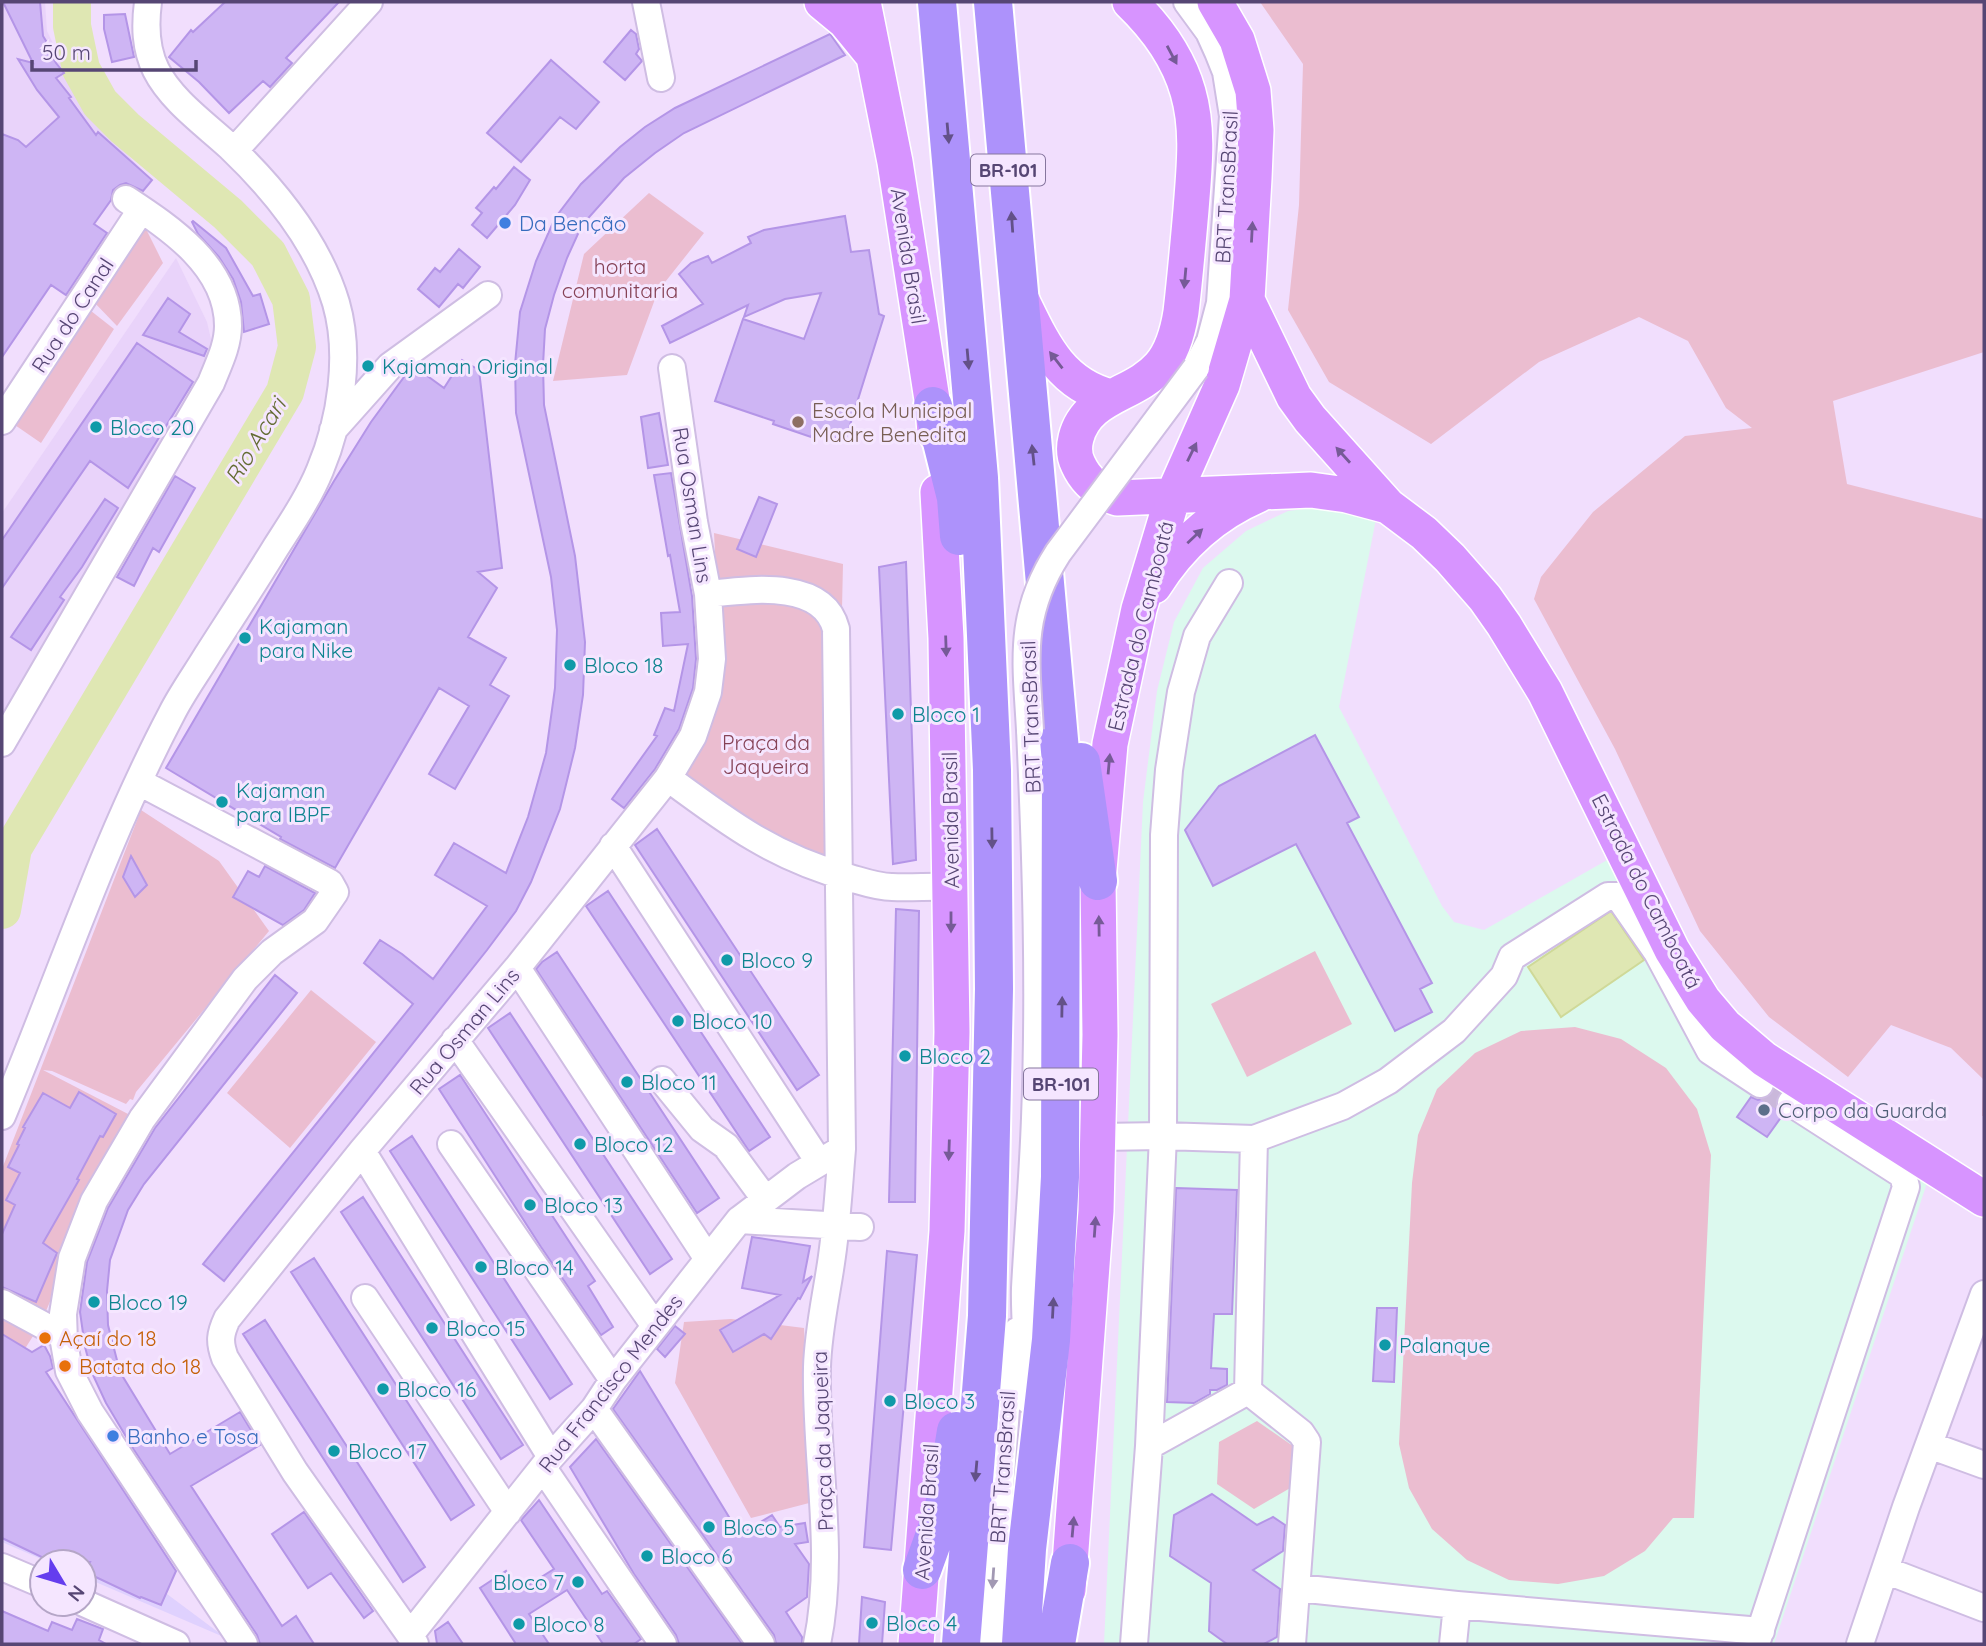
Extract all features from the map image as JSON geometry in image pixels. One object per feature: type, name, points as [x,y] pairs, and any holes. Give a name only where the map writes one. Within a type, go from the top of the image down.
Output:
[{"type":"highway","name":"Avenida Brasil","points":[[937,2],[979,478],[992,770],[994,989],[987,1316],[961,1644]]},
{"type":"highway","name":"BR-101","points":[[993,2],[1061,762],[1060,1177],[1051,1340],[1027,1549],[1021,1644]]},
{"type":"highway","points":[[933,407],[956,498],[975,691],[992,770]]},
{"type":"highway","points":[[1040,523],[1052,574],[1065,653],[1098,881]]},
{"type":"highway","points":[[922,1570],[943,1512],[954,1446],[990,1133]]},
{"type":"highway","points":[[1056,1644],[1070,1563]]},
{"type":"main road","points":[[822,2],[845,21],[872,54]]},
{"type":"main road","name":"Avenida Brasil","points":[[863,2],[895,162],[933,407],[946,638],[952,1032],[947,1231],[916,1644]]},
{"type":"main road","points":[[1130,2],[1147,18],[1168,48],[1186,85],[1192,113],[1195,158],[1183,300],[1178,332],[1160,366],[1136,385],[1111,397],[1088,414],[1079,429],[1075,459],[1092,485],[1106,494],[1117,498],[1172,496]]},
{"type":"main road","name":"Estrada do Camboatá","points":[[1098,881],[1110,744],[1139,610],[1172,496],[1222,385],[1247,300],[1256,130],[1252,91],[1237,40],[1215,2]]},
{"type":"main road","points":[[1017,290],[1042,341],[1056,362],[1085,388],[1111,397]]},
{"type":"main road","name":"Estrada do Camboatá","points":[[1247,300],[1294,397],[1310,419],[1388,506],[1424,533],[1450,558],[1485,598],[1504,625],[1545,692],[1672,950],[1697,991],[1718,1039],[1764,1059],[1984,1199]]},
{"type":"main road","points":[[1139,610],[1181,549],[1206,526],[1245,500],[1270,490]]},
{"type":"main road","name":"Estrada do Camboatá","points":[[1172,496],[1270,490],[1323,492],[1347,495],[1388,506]]},
{"type":"main road","points":[[1064,1644],[1096,1211],[1100,1035],[1098,881]]},
{"type":"street","points":[[2,1115],[117,829],[174,709],[300,510],[320,471],[333,430],[341,384],[342,341],[336,304],[321,263],[298,226],[268,188],[160,78],[146,40],[148,2]]},
{"type":"street","points":[[234,151],[369,2]]},
{"type":"street","points":[[646,2],[661,78]]},
{"type":"street","name":"BRT TransBrasil","points":[[1008,1644],[1030,1371],[1025,1291],[1035,1129],[1037,1029],[1035,854],[1026,637],[1036,594],[1045,574],[1196,368],[1210,341],[1220,303],[1233,116],[1228,83],[1219,52],[1209,32],[1187,2]]},
{"type":"street","name":"Rua do Canal","points":[[2,421],[134,204],[185,242],[209,269],[224,301],[228,326],[223,355],[211,383],[2,743]]},
{"type":"street","points":[[333,430],[390,366],[488,295]]},
{"type":"street","name":"Rua Osman Lins","points":[[413,1640],[295,1472],[225,1358],[220,1344],[220,1332],[227,1319],[362,1151],[517,968],[668,778],[693,736],[708,692],[712,659],[708,594],[694,522],[672,368]]},
{"type":"street","points":[[1134,1644],[1149,1446],[1163,1136],[1164,835],[1169,770],[1181,692],[1196,636],[1228,583]]},
{"type":"street","name":"Praça da Jaqueira","points":[[708,594],[765,588],[781,591],[819,603],[833,617],[836,629],[838,875],[830,1156],[848,1226],[817,1364],[817,1409],[827,1568],[824,1608],[817,1644]]},
{"type":"street","points":[[668,778],[739,830],[797,861],[838,875],[892,887],[951,887]]},
{"type":"street","points":[[139,782],[330,883],[335,892],[315,921],[272,952],[245,979],[155,1100],[129,1140],[94,1201],[72,1258],[63,1314],[63,1336],[69,1371],[90,1412],[244,1644]]},
{"type":"street","points":[[614,846],[830,1156]]},
{"type":"street","points":[[1098,1137],[1254,1139],[1343,1105],[1388,1081],[1454,1031],[1504,976],[1512,957],[1608,896],[1618,896],[1718,1039],[1760,1084]]},
{"type":"street","points":[[517,968],[708,1259]]},
{"type":"street","points":[[455,1040],[655,1326]]},
{"type":"street","points":[[662,1080],[702,1129],[726,1146],[765,1199]]},
{"type":"street","points":[[1298,1588],[1759,1638],[1906,1186],[1903,1175],[1791,1103]]},
{"type":"street","points":[[1248,1391],[1254,1139]]},
{"type":"street","points":[[451,1144],[613,1380]]},
{"type":"street","points":[[362,1151],[547,1462],[663,1644]]},
{"type":"street","name":"Rua Francisco Mendes","points":[[413,1640],[508,1512],[547,1462],[594,1409],[613,1380],[739,1220],[765,1199],[830,1156]]},
{"type":"street","points":[[739,1220],[848,1226]]},
{"type":"street","name":"BRT TransBrasil","points":[[988,1644],[1009,1370],[1025,1291]]},
{"type":"street","points":[[1860,1644],[1984,1294]]},
{"type":"street","points":[[365,1298],[508,1512]]},
{"type":"street","points":[[2,1303],[63,1336]]},
{"type":"street","points":[[1149,1446],[1248,1391]]},
{"type":"street","points":[[1248,1391],[1301,1433],[1307,1442],[1292,1644]]},
{"type":"street","points":[[594,1409],[761,1644]]},
{"type":"street","points":[[1929,1445],[1984,1465]]},
{"type":"street","points":[[2,1567],[28,1578]]},
{"type":"street","points":[[1885,1570],[1984,1608]]},
{"type":"street","points":[[1453,1644],[1457,1605]]},
{"type":"street","points":[[98,1609],[176,1644]]},
{"type":"shaded area","points":[[2,2],[45,2],[47,31],[82,104],[146,174],[128,195],[114,192],[78,174],[2,291]]},
{"type":"shaded area","points":[[176,258],[207,322],[214,352],[47,638],[2,722],[2,513]]},
{"type":"shaded area","points":[[1330,506],[1377,514],[1339,707],[1442,906],[1454,922],[1484,930],[1616,855],[1709,1024],[1929,1177],[1774,1644],[1104,1644],[1143,802],[1157,691],[1174,622],[1203,568],[1246,531],[1288,511]]},
{"type":"shaded area","points":[[1611,911],[1644,960],[1561,1017],[1528,967]]},
{"type":"shaded area","points":[[2,1471],[226,1638],[98,1583],[98,1548],[28,1548],[28,1553],[2,1542]]},
{"type":"green space","points":[[1260,2],[1984,2],[1984,352],[1833,401],[1847,484],[1984,519],[1984,1116],[1983,1079],[1951,1048],[1891,1025],[1848,1077],[1769,1017],[1700,931],[1615,749],[1534,599],[1541,577],[1593,512],[1685,436],[1752,428],[1726,408],[1688,341],[1639,317],[1539,362],[1431,444],[1329,382],[1288,310],[1299,205],[1303,64]]},
{"type":"green space","name":"horta comunitaria","points":[[649,193],[704,233],[658,291],[627,375],[553,381],[584,254]]},
{"type":"green space","points":[[144,225],[163,263],[117,326],[91,299]]},
{"type":"green space","points":[[86,307],[114,329],[41,443],[12,423]]},
{"type":"green space","name":"Praça da Jaqueira","points":[[714,533],[843,564],[836,874],[674,778],[718,611]]},
{"type":"green space","points":[[141,810],[219,861],[269,931],[136,1092],[133,1100],[130,1099],[126,1104],[52,1071],[43,1070],[130,1115],[40,1325],[2,1385],[2,1169]]},
{"type":"green space","points":[[1315,951],[1352,1024],[1247,1077],[1211,1004]]},
{"type":"green space","points":[[311,990],[376,1042],[290,1148],[227,1093]]},
{"type":"green space","points":[[1575,1027],[1621,1039],[1666,1068],[1697,1109],[1711,1155],[1694,1518],[1673,1518],[1645,1551],[1604,1576],[1558,1584],[1509,1580],[1467,1560],[1432,1529],[1409,1488],[1399,1444],[1412,1183],[1418,1135],[1437,1089],[1475,1053],[1521,1031]]},
{"type":"green space","points":[[731,1319],[804,1328],[813,1502],[751,1518],[675,1383],[684,1322]]},
{"type":"green space","points":[[1257,1421],[1293,1446],[1292,1487],[1254,1509],[1217,1484],[1219,1442]]},
{"type":"building","points":[[3,2],[40,2],[43,36],[51,49],[49,51],[64,73],[56,78],[96,135],[98,132],[152,180],[143,191],[126,183],[113,190],[111,200],[94,224],[107,233],[66,295],[51,285],[2,357],[2,134],[18,140],[26,147],[59,117],[37,90],[18,59],[33,63]]},
{"type":"building","points":[[225,2],[339,2],[286,58],[292,63],[270,87],[263,81],[229,113],[199,82],[169,57],[191,30],[193,32]]},
{"type":"building","points":[[125,14],[134,57],[112,62],[104,29],[104,15]]},
{"type":"building","points":[[631,30],[636,34],[639,49],[636,54],[642,61],[625,80],[604,62]]},
{"type":"building","name":"Bloco 18","points":[[830,34],[845,55],[684,133],[624,178],[582,225],[554,295],[545,329],[543,365],[544,405],[575,556],[585,642],[583,695],[575,748],[560,809],[531,882],[516,911],[224,1281],[203,1264],[413,1004],[364,963],[380,940],[433,979],[487,906],[435,875],[454,843],[506,873],[528,817],[546,753],[555,688],[557,630],[551,577],[516,413],[515,364],[520,312],[536,261],[555,218],[581,184],[645,127],[675,108]]},
{"type":"building","points":[[551,60],[599,102],[576,129],[560,117],[521,162],[487,133]]},
{"type":"building","points":[[514,167],[530,180],[515,205],[487,238],[472,225],[482,213],[476,208]]},
{"type":"building","points":[[845,216],[851,252],[869,250],[879,314],[884,316],[845,441],[813,431],[811,437],[715,401],[743,319],[804,339],[821,293],[785,299],[744,317],[748,305],[670,343],[662,326],[703,304],[679,274],[691,263],[708,256],[712,263],[751,243],[748,237],[764,230]]},
{"type":"building","points":[[193,221],[226,248],[253,296],[260,294],[269,324],[244,332],[241,302],[233,279],[219,257],[198,234]]},
{"type":"building","points":[[459,249],[480,267],[463,288],[458,284],[439,307],[418,289],[435,268],[440,272]]},
{"type":"building","points":[[168,298],[190,314],[179,332],[207,349],[204,356],[143,335]]},
{"type":"building","points":[[137,343],[193,382],[128,488],[90,461],[2,588],[2,540]]},
{"type":"building","points":[[462,360],[479,370],[502,568],[478,572],[497,588],[468,637],[506,658],[490,685],[509,696],[455,789],[429,774],[469,706],[439,688],[335,868],[280,839],[281,837],[166,768],[371,422],[407,373],[415,367],[444,388]]},
{"type":"building","points":[[659,413],[668,465],[648,468],[641,417]]},
{"type":"building","points":[[671,473],[692,596],[696,659],[693,688],[679,729],[655,769],[624,808],[612,799],[657,736],[654,735],[665,708],[674,711],[688,644],[663,646],[661,613],[680,612],[654,475]]},
{"type":"building","points":[[175,476],[195,488],[159,552],[153,548],[134,586],[117,577]]},
{"type":"building","points":[[759,497],[777,504],[756,557],[737,549]]},
{"type":"building","points":[[105,499],[118,508],[60,597],[64,600],[31,650],[11,637]]},
{"type":"building","name":"Bloco 1","points":[[906,562],[916,860],[893,864],[879,567]]},
{"type":"building","points":[[1315,735],[1359,817],[1347,823],[1432,983],[1420,989],[1432,1012],[1395,1031],[1296,844],[1213,886],[1185,830],[1219,786]]},
{"type":"building","name":"Bloco 9","points":[[657,829],[819,1075],[797,1090],[635,845]]},
{"type":"building","points":[[131,856],[147,885],[135,897],[123,877]]},
{"type":"building","points":[[265,866],[315,893],[304,910],[283,925],[233,897],[248,871],[259,877]]},
{"type":"building","name":"Bloco 10","points":[[608,891],[770,1137],[749,1151],[586,906]]},
{"type":"building","name":"Bloco 2","points":[[896,909],[919,911],[915,1202],[889,1202]]},
{"type":"building","name":"Bloco 11","points":[[557,952],[719,1198],[697,1213],[536,969]]},
{"type":"building","name":"Bloco 19","points":[[275,975],[297,993],[144,1184],[128,1210],[110,1260],[108,1325],[120,1372],[170,1454],[240,1412],[260,1445],[191,1486],[282,1626],[296,1616],[314,1644],[260,1644],[257,1635],[134,1450],[106,1403],[92,1373],[80,1312],[87,1262],[108,1208],[155,1128]]},
{"type":"building","name":"Bloco 12","points":[[510,1013],[672,1259],[650,1274],[488,1028]]},
{"type":"building","name":"Bloco 13","points":[[460,1075],[595,1281],[588,1286],[613,1327],[601,1335],[439,1089]]},
{"type":"building","points":[[1774,1089],[1780,1093],[1775,1103],[1782,1116],[1767,1137],[1737,1117],[1751,1097],[1758,1100],[1766,1098]]},
{"type":"building","points":[[79,1092],[116,1114],[103,1137],[100,1136],[77,1179],[79,1180],[43,1243],[57,1253],[36,1302],[2,1287],[2,1234],[15,1205],[6,1200],[20,1173],[8,1167],[19,1145],[17,1144],[25,1128],[23,1127],[43,1093],[70,1108]]},
{"type":"building","name":"Bloco 14","points":[[412,1136],[572,1384],[550,1399],[390,1151]]},
{"type":"building","points":[[1176,1188],[1237,1190],[1232,1314],[1214,1314],[1211,1368],[1227,1369],[1227,1385],[1210,1390],[1210,1394],[1194,1403],[1167,1402]]},
{"type":"building","name":"Bloco 15","points":[[363,1197],[523,1445],[501,1459],[341,1212]]},
{"type":"building","points":[[752,1237],[810,1246],[803,1282],[812,1276],[800,1299],[798,1298],[771,1339],[764,1334],[733,1352],[720,1330],[780,1295],[742,1288]]},
{"type":"building","name":"Bloco 3","points":[[887,1251],[917,1255],[891,1550],[864,1547]]},
{"type":"building","name":"Bloco 16","points":[[314,1258],[474,1505],[451,1520],[291,1272]]},
{"type":"building","name":"Palanque","points":[[1377,1308],[1397,1308],[1394,1382],[1373,1381]]},
{"type":"building","name":"Bloco 17","points":[[265,1320],[425,1567],[403,1582],[243,1334]]},
{"type":"building","points":[[675,1326],[685,1334],[665,1357],[657,1349]]},
{"type":"building","points":[[2,1334],[32,1352],[44,1345],[53,1368],[46,1372],[176,1571],[161,1605],[98,1578],[98,1548],[28,1548],[28,1550],[2,1538]]},
{"type":"building","name":"Bloco 5","points":[[640,1371],[740,1535],[772,1515],[780,1527],[805,1523],[808,1542],[795,1544],[809,1564],[807,1597],[786,1612],[802,1637],[802,1644],[776,1644],[774,1635],[613,1409]]},
{"type":"building","name":"Bloco 6","points":[[596,1439],[742,1644],[679,1644],[676,1635],[634,1574],[570,1467]]},
{"type":"building","points":[[1212,1494],[1257,1525],[1273,1517],[1285,1525],[1283,1551],[1253,1570],[1280,1589],[1277,1637],[1264,1644],[1227,1644],[1209,1631],[1211,1583],[1170,1556],[1174,1515]]},
{"type":"building","points":[[539,1500],[602,1594],[607,1591],[641,1639],[634,1644],[603,1644],[567,1590],[529,1614],[549,1644],[516,1644],[480,1588],[506,1571],[519,1591],[554,1569],[521,1520]]},
{"type":"building","points":[[304,1512],[373,1611],[364,1618],[331,1573],[308,1588],[272,1534]]},
{"type":"building","name":"Bloco 4","points":[[862,1597],[885,1602],[882,1644],[859,1644]]},
{"type":"building","points":[[2,1611],[48,1631],[52,1622],[72,1630],[77,1619],[103,1629],[99,1640],[106,1644],[2,1644]]},
{"type":"building","points":[[448,1622],[463,1644],[437,1644],[435,1631]]},
{"type":"waterway","name":"Rio Acari","points":[[2,910],[13,848],[285,392],[297,347],[291,299],[268,254],[228,214],[125,128],[100,103],[81,69],[72,26],[72,2]]},
{"type":"tunnel","points":[[1760,1084],[1791,1103]]},
{"type":"place","name":"Da Benção","points":[[505,223]]},
{"type":"place","name":"Kajaman Original","points":[[368,366]]},
{"type":"place","name":"Escola Municipal Madre Benedita","points":[[798,422]]},
{"type":"place","name":"Bloco 20","points":[[96,427]]},
{"type":"place","name":"Kajaman para Nike","points":[[245,638]]},
{"type":"place","name":"Bloco 18","points":[[570,665]]},
{"type":"place","name":"Bloco 1","points":[[898,714]]},
{"type":"place","name":"Kajaman para IBPF","points":[[222,802]]},
{"type":"place","name":"Bloco 9","points":[[727,960]]},
{"type":"place","name":"Bloco 10","points":[[678,1021]]},
{"type":"place","name":"Bloco 2","points":[[905,1056]]},
{"type":"place","name":"Bloco 11","points":[[627,1082]]},
{"type":"place","name":"Corpo da Guarda","points":[[1764,1110]]},
{"type":"place","name":"Bloco 12","points":[[580,1144]]},
{"type":"place","name":"Bloco 13","points":[[530,1205]]},
{"type":"place","name":"Bloco 14","points":[[481,1267]]},
{"type":"place","name":"Bloco 19","points":[[94,1302]]},
{"type":"place","name":"Bloco 15","points":[[432,1328]]},
{"type":"place","name":"Açaí do 18","points":[[45,1338]]},
{"type":"place","name":"Palanque","points":[[1385,1345]]},
{"type":"place","name":"Batata do 18","points":[[65,1366]]},
{"type":"place","name":"Bloco 16","points":[[383,1389]]},
{"type":"place","name":"Bloco 3","points":[[890,1401]]},
{"type":"place","name":"Banho e Tosa","points":[[113,1436]]},
{"type":"place","name":"Bloco 17","points":[[334,1451]]},
{"type":"place","name":"Bloco 5","points":[[709,1527]]},
{"type":"place","name":"Bloco 6","points":[[647,1556]]},
{"type":"place","name":"Bloco 7","points":[[578,1582]]},
{"type":"place","name":"Bloco 4","points":[[872,1623]]},
{"type":"place","name":"Bloco 8","points":[[519,1624]]}]
